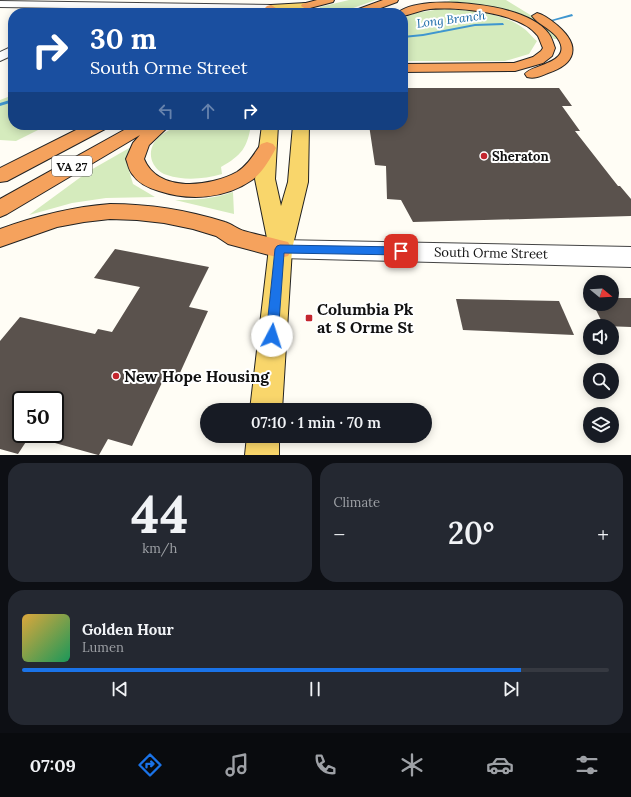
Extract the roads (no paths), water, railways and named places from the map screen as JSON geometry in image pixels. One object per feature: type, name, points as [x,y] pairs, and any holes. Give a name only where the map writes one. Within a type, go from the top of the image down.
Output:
[{"type":"highway","points":[[306,6],[329,0]]},
{"type":"highway","points":[[370,8],[393,0]]},
{"type":"highway","points":[[404,8],[426,0]]},
{"type":"highway","points":[[408,77],[513,76],[541,71],[561,62],[565,58],[568,50],[564,37],[552,25],[517,4]]},
{"type":"highway","points":[[408,12],[423,7],[445,5],[492,10],[520,19],[535,27],[544,35],[549,48],[544,57],[515,67],[408,68]]},
{"type":"highway","points":[[0,162],[59,130]]},
{"type":"highway","name":"VA 27","points":[[0,176],[89,130]]},
{"type":"highway","name":"VA 27","points":[[0,209],[99,150],[136,130]]},
{"type":"highway","points":[[155,130],[143,139],[139,145],[136,158],[140,171],[144,176],[156,185],[173,190],[193,192],[214,189],[234,182],[254,167],[267,148]]},
{"type":"highway","points":[[0,238],[40,223],[77,214],[99,211],[134,211],[171,217],[225,230],[233,237],[280,249]]},
{"type":"main road","points":[[285,5],[306,6]]},
{"type":"main road","points":[[269,130],[265,179],[280,249]]},
{"type":"main road","points":[[267,403],[280,249],[298,182],[300,130]]},
{"type":"main road","points":[[262,455],[263,443]]},
{"type":"street","points":[[0,4],[172,8]]},
{"type":"street","name":"South Orme Street","points":[[280,249],[631,257]]},
{"type":"waterway","name":"Long Branch","points":[[553,20],[572,15]]},
{"type":"waterway","name":"Long Branch","points":[[408,36],[475,25],[503,24]]},
{"type":"waterway","name":"Long Branch","points":[[0,105],[8,102]]},
{"type":"place","name":"Sheraton","points":[[484,156]]},
{"type":"place","name":"Columbia Pk at S Orme St","points":[[309,318]]},
{"type":"place","name":"New Hope Housing","points":[[116,376]]}]
